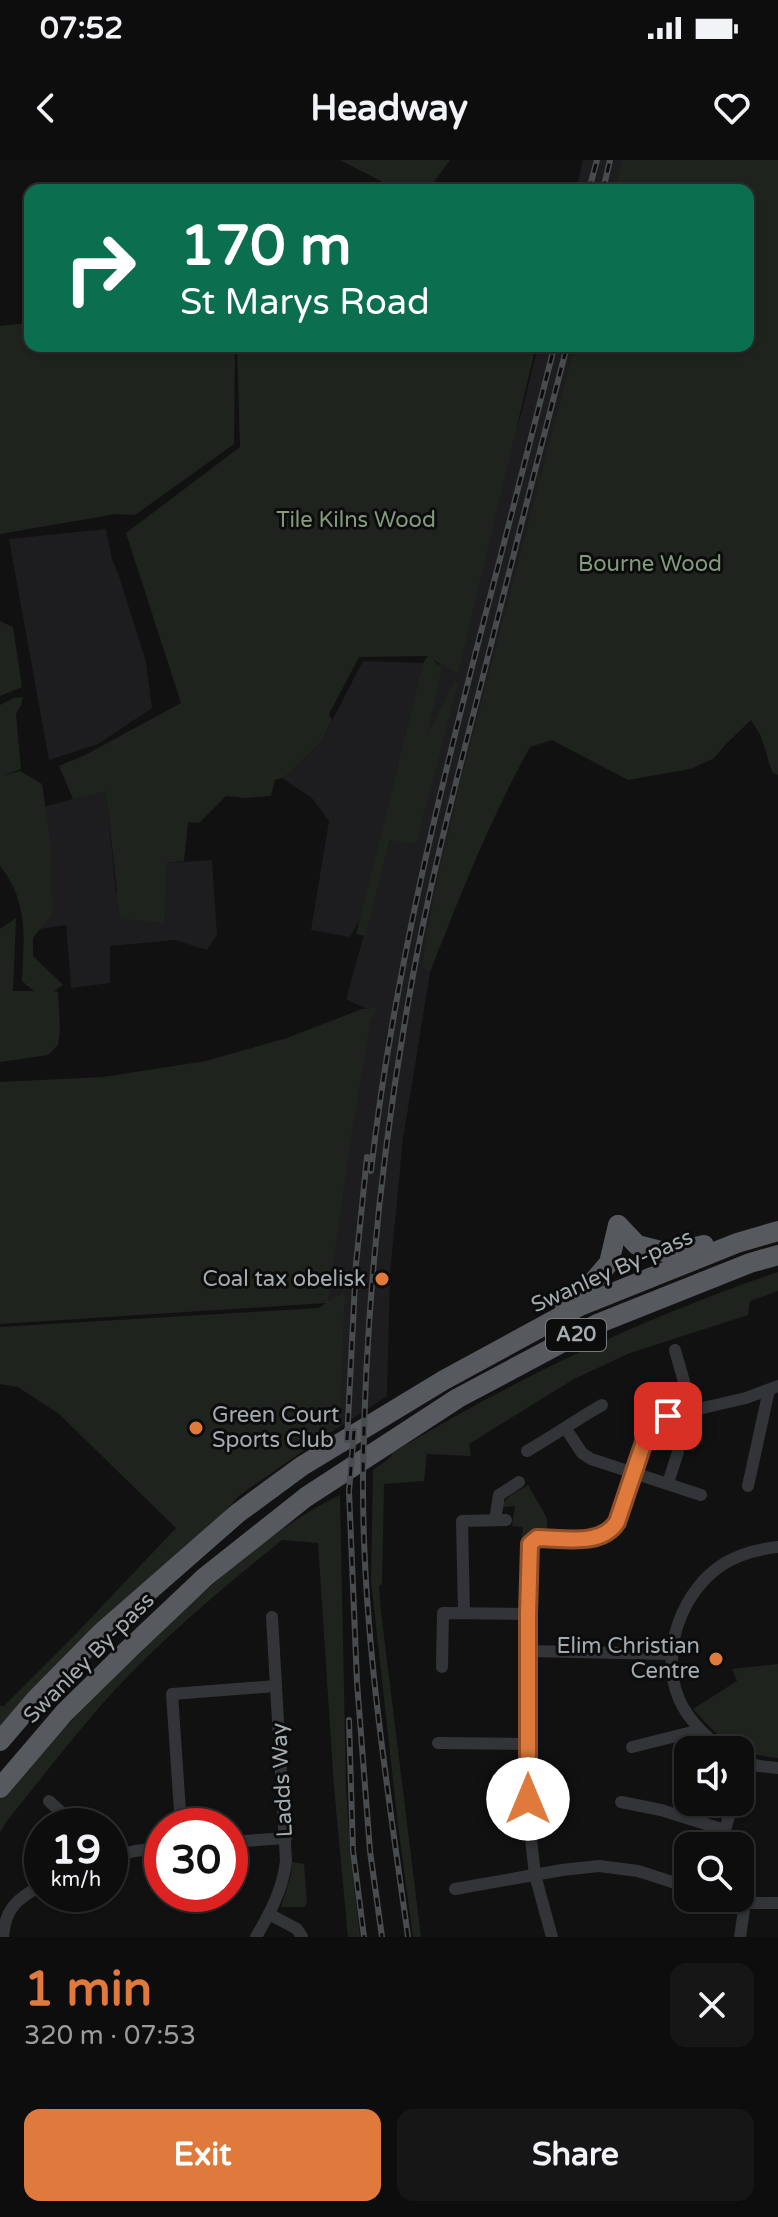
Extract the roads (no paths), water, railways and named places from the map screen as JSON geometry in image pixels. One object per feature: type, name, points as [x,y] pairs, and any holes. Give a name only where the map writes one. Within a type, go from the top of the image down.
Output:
[{"type":"highway","points":[[393,1410],[424,1383],[580,1297],[609,1263],[618,1225],[637,1245],[669,1253],[778,1229]]},
{"type":"highway","name":"Swanley By-pass","points":[[0,1741],[101,1633],[238,1513],[302,1466],[393,1410],[580,1306],[778,1229]]},
{"type":"highway","name":"Swanley By-pass","points":[[0,1788],[64,1713],[129,1649],[205,1577],[299,1502],[458,1398],[597,1324],[750,1263],[778,1255]]},
{"type":"street","points":[[675,1350],[692,1410]]},
{"type":"street","points":[[552,1937],[535,1875],[529,1821],[530,1544],[537,1538],[605,1536],[617,1522],[652,1425],[668,1416],[746,1398],[773,1388]]},
{"type":"street","points":[[748,1486],[773,1388]]},
{"type":"street","points":[[527,1451],[602,1405]]},
{"type":"street","points":[[566,1429],[582,1453],[591,1459],[701,1495]]},
{"type":"street","points":[[668,1483],[678,1452]]},
{"type":"street","points":[[464,1612],[462,1521],[500,1520],[499,1495],[519,1482]]},
{"type":"street","points":[[707,1736],[679,1699],[671,1654],[679,1620],[703,1582],[722,1565],[741,1555],[778,1547]]},
{"type":"street","points":[[442,1667],[443,1613],[528,1614]]},
{"type":"street","name":"Ladds Way","points":[[256,1937],[285,1877],[286,1838],[272,1617]]},
{"type":"street","points":[[528,1651],[671,1654]]},
{"type":"street","points":[[180,1808],[172,1694],[276,1686]]},
{"type":"street","points":[[632,1747],[700,1730]]},
{"type":"street","points":[[438,1743],[529,1744]]},
{"type":"street","points":[[754,1763],[778,1768]]},
{"type":"street","points":[[49,1801],[57,1808]]},
{"type":"street","points":[[621,1802],[674,1814]]},
{"type":"street","points":[[680,1816],[725,1830],[729,1816]]},
{"type":"street","points":[[248,1841],[286,1838]]},
{"type":"street","points":[[455,1889],[585,1867],[638,1871],[674,1883]]},
{"type":"street","points":[[3,1937],[10,1908],[24,1898]]},
{"type":"street","points":[[754,1903],[778,1903]]},
{"type":"street","points":[[740,1937],[744,1912]]},
{"type":"street","points":[[269,1914],[297,1929],[302,1937]]},
{"type":"railway","points":[[591,184],[597,160]]},
{"type":"railway","points":[[604,184],[610,160]]},
{"type":"railway","points":[[371,1171],[392,1027],[420,884],[453,742],[553,352]]},
{"type":"railway","points":[[408,1937],[377,1708],[364,1535],[364,1418],[376,1242],[397,1067],[422,929],[565,352]]},
{"type":"railway","points":[[347,1440],[356,1264],[367,1157]]},
{"type":"railway","points":[[354,1431],[349,1491],[357,1682],[370,1851],[382,1937]]},
{"type":"railway","points":[[349,1720],[353,1851],[364,1937]]},
{"type":"place","name":"Coal tax obelisk","points":[[382,1279]]},
{"type":"place","name":"Green Court Sports Club","points":[[196,1428]]},
{"type":"place","name":"Elim Christian Centre","points":[[716,1659]]},
{"type":"park label","name":"Tile Kilns Wood","points":[[356,520]]},
{"type":"park label","name":"Bourne Wood","points":[[650,564]]}]
